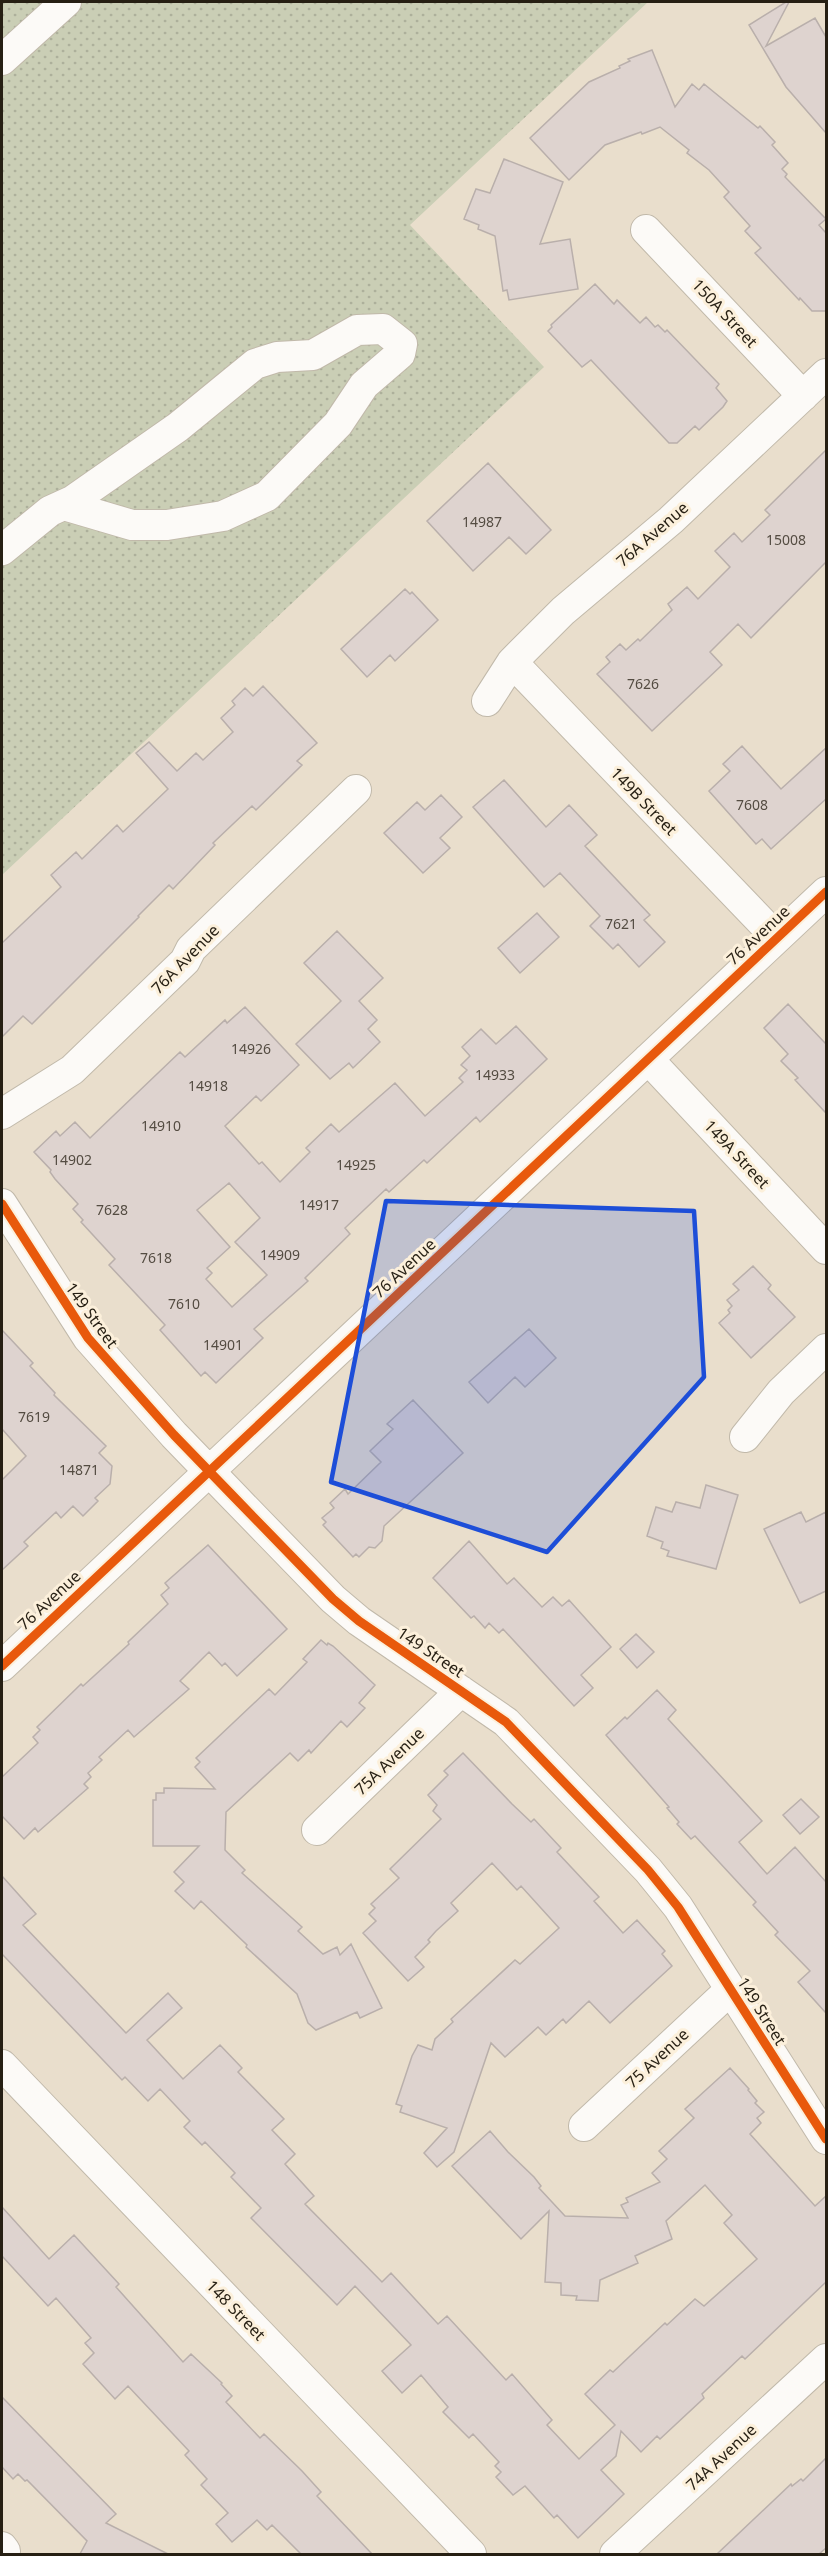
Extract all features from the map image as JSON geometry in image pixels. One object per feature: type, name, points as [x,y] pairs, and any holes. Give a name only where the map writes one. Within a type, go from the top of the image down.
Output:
[{"type":"street","points":[[2,60],[66,2]]},
{"type":"street","name":"150A Street","points":[[646,230],[803,396]]},
{"type":"street","points":[[2,550],[50,511],[64,505],[178,427],[255,364],[277,357],[313,355],[357,330],[383,328],[402,344],[400,354],[364,385],[338,424],[267,496],[223,516],[167,525],[132,525],[64,505]]},
{"type":"street","name":"76A Avenue","points":[[487,701],[512,662],[563,611],[671,520],[826,374]]},
{"type":"street","name":"149B Street","points":[[512,662],[777,938]]},
{"type":"street","name":"76A Avenue","points":[[2,1114],[52,1085],[92,1053],[185,961],[191,950],[356,790]]},
{"type":"street","name":"76 Avenue","points":[[2,1666],[826,892]]},
{"type":"street","name":"149A Street","points":[[648,1059],[826,1249]]},
{"type":"street","name":"149 Street","points":[[2,1204],[88,1338],[209,1471],[350,1614],[506,1722],[648,1870],[678,1907],[826,2139]]},
{"type":"street","points":[[745,1437],[782,1392],[826,1349]]},
{"type":"street","name":"75A Avenue","points":[[317,1830],[461,1691]]},
{"type":"street","name":"75 Avenue","points":[[584,2126],[730,1990]]},
{"type":"street","name":"148 Street","points":[[2,2065],[471,2554]]},
{"type":"street","name":"74A Avenue","points":[[615,2554],[826,2359]]},
{"type":"highlighted area","points":[[386,1201],[694,1211],[704,1377],[547,1552],[331,1482]]},
{"type":"green space","points":[[2,2],[648,2],[410,225],[544,367],[2,875]]},
{"type":"building","points":[[789,2],[766,46],[815,18],[826,37],[826,133],[786,87],[749,25]]},
{"type":"building","points":[[652,50],[675,107],[692,84],[699,90],[704,84],[758,128],[760,126],[775,142],[772,145],[788,163],[782,169],[787,174],[785,177],[826,219],[819,225],[826,233],[826,311],[812,311],[755,253],[761,248],[745,231],[750,226],[724,197],[729,192],[709,170],[687,153],[689,150],[660,127],[605,145],[569,180],[530,138],[589,82],[620,68],[619,66],[630,61],[628,59]]},
{"type":"building","points":[[504,159],[563,182],[540,244],[570,239],[578,289],[509,300],[507,290],[503,291],[495,236],[478,229],[479,225],[464,219],[476,189],[490,193]]},
{"type":"building","points":[[595,284],[614,304],[617,300],[640,323],[646,317],[655,327],[658,325],[665,332],[667,330],[719,384],[716,388],[727,401],[699,430],[695,426],[677,443],[669,443],[591,360],[582,367],[548,331],[551,325]]},
{"type":"building","points":[[826,450],[826,562],[751,638],[738,624],[710,652],[722,665],[652,731],[597,674],[610,662],[606,657],[620,644],[626,650],[638,639],[640,641],[672,610],[668,604],[687,587],[698,599],[730,567],[715,551],[734,533],[742,542],[770,515],[765,510]]},
{"type":"building","points":[[488,463],[551,530],[526,554],[509,537],[473,571],[427,521]]},
{"type":"building","points":[[405,589],[410,594],[412,592],[438,620],[395,661],[390,655],[367,677],[341,649]]},
{"type":"building","points":[[263,686],[317,743],[297,761],[302,765],[256,810],[252,806],[213,843],[215,845],[173,889],[169,885],[32,1024],[23,1016],[2,1037],[2,943],[61,887],[51,875],[76,852],[82,859],[117,825],[123,832],[168,789],[136,753],[149,742],[177,771],[196,753],[203,760],[233,732],[221,718],[235,705],[232,701],[245,688],[253,696]]},
{"type":"building","points":[[742,746],[781,789],[826,748],[826,799],[771,849],[762,839],[756,844],[709,791],[730,771],[723,764]]},
{"type":"building","points":[[504,780],[546,827],[569,805],[597,835],[585,846],[650,915],[644,920],[665,942],[639,967],[618,944],[613,949],[590,926],[600,916],[560,873],[544,887],[473,807]]},
{"type":"building","points":[[441,795],[462,817],[440,838],[450,848],[423,873],[384,833],[417,802],[425,810]]},
{"type":"building","points":[[537,913],[559,937],[520,973],[498,948]]},
{"type":"building","points":[[337,931],[383,978],[359,1001],[377,1020],[368,1029],[380,1042],[353,1068],[349,1063],[330,1079],[296,1044],[341,1001],[304,963]]},
{"type":"building","points":[[788,1004],[826,1044],[826,1113],[795,1080],[798,1078],[781,1061],[788,1054],[764,1028]]},
{"type":"building","points":[[245,1007],[299,1065],[261,1101],[256,1096],[225,1126],[259,1164],[262,1162],[280,1182],[310,1152],[306,1148],[331,1124],[339,1132],[395,1083],[425,1116],[463,1082],[459,1078],[467,1070],[461,1065],[470,1056],[462,1047],[481,1029],[496,1044],[516,1026],[547,1059],[480,1122],[476,1117],[427,1163],[424,1160],[389,1192],[386,1189],[345,1228],[350,1234],[305,1278],[308,1281],[254,1329],[263,1338],[216,1383],[205,1372],[201,1376],[160,1330],[165,1325],[109,1265],[115,1259],[81,1222],[83,1220],[73,1209],[78,1204],[34,1152],[56,1131],[60,1136],[75,1122],[90,1138],[180,1052],[185,1057],[225,1020],[227,1023]],"holes":[[[229,1183],[260,1218],[235,1242],[267,1275],[232,1307],[206,1279],[212,1273],[207,1268],[230,1247],[197,1210]]]},
{"type":"building","points":[[753,1266],[771,1285],[768,1289],[795,1317],[751,1358],[719,1323],[730,1313],[728,1310],[732,1306],[727,1300],[739,1290],[733,1284]]},
{"type":"building","points":[[529,1329],[556,1358],[525,1387],[515,1377],[488,1403],[469,1382]]},
{"type":"building","points":[[2,1330],[33,1363],[30,1366],[55,1393],[54,1395],[106,1446],[99,1453],[112,1466],[110,1484],[95,1498],[98,1501],[83,1516],[73,1506],[61,1518],[56,1512],[24,1542],[28,1546],[2,1570],[2,1480],[26,1456],[2,1429]]},
{"type":"building","points":[[413,1400],[463,1453],[384,1526],[382,1541],[375,1548],[369,1547],[359,1557],[356,1554],[353,1557],[323,1525],[326,1522],[322,1518],[334,1508],[330,1503],[345,1489],[348,1494],[381,1462],[370,1451],[393,1429],[387,1424]]},
{"type":"building","points":[[706,1485],[738,1495],[716,1569],[667,1556],[669,1551],[661,1548],[663,1542],[647,1536],[656,1507],[672,1512],[676,1502],[700,1508]]},
{"type":"building","points":[[801,1512],[806,1522],[826,1512],[826,1591],[800,1603],[764,1529]]},
{"type":"building","points":[[469,1541],[507,1584],[514,1578],[542,1607],[553,1597],[562,1606],[569,1600],[611,1647],[581,1675],[593,1688],[574,1706],[503,1629],[499,1633],[489,1623],[485,1628],[474,1616],[471,1618],[433,1578]]},
{"type":"building","points":[[208,1545],[287,1629],[237,1676],[225,1663],[222,1666],[209,1652],[180,1681],[189,1689],[134,1737],[128,1730],[99,1757],[102,1760],[88,1773],[91,1777],[84,1784],[88,1788],[38,1832],[35,1828],[24,1839],[2,1816],[2,1777],[38,1743],[33,1737],[40,1730],[37,1727],[81,1684],[83,1686],[129,1644],[128,1642],[168,1604],[161,1595],[169,1588],[165,1583]]},
{"type":"building","points":[[636,1634],[654,1652],[637,1668],[620,1649]]},
{"type":"building","points":[[321,1640],[333,1646],[375,1685],[359,1703],[365,1708],[347,1727],[341,1721],[311,1753],[309,1750],[298,1761],[290,1753],[226,1812],[225,1850],[245,1870],[242,1873],[302,1927],[298,1931],[323,1954],[337,1947],[340,1955],[351,1944],[382,2008],[360,2018],[357,2012],[316,2030],[308,2023],[297,1994],[201,1901],[194,1909],[175,1891],[184,1882],[174,1872],[199,1846],[153,1846],[153,1800],[156,1800],[156,1793],[164,1793],[164,1788],[215,1789],[195,1767],[200,1762],[196,1758],[269,1689],[275,1695],[307,1662],[303,1659]]},
{"type":"building","points":[[657,1690],[676,1710],[668,1719],[762,1821],[739,1842],[767,1874],[795,1847],[826,1882],[826,2013],[798,1982],[810,1971],[775,1935],[778,1932],[753,1905],[756,1902],[695,1836],[691,1839],[677,1824],[679,1822],[667,1808],[669,1807],[606,1735],[625,1717],[627,1719]]},
{"type":"building","points":[[463,1753],[512,1804],[531,1822],[534,1819],[561,1848],[557,1852],[599,1897],[594,1901],[623,1933],[637,1920],[665,1951],[662,1954],[672,1966],[610,2023],[589,2001],[566,2023],[563,2019],[546,2035],[538,2027],[505,2057],[491,2043],[454,2152],[437,2167],[424,2153],[447,2128],[400,2112],[402,2106],[396,2104],[412,2056],[418,2045],[432,2050],[435,2039],[453,2022],[451,2019],[515,1960],[520,1964],[559,1928],[521,1886],[517,1890],[492,1863],[451,1903],[458,1911],[436,1931],[428,1940],[430,1942],[415,1957],[424,1967],[408,1981],[363,1933],[376,1921],[369,1914],[375,1908],[371,1904],[399,1878],[390,1869],[441,1819],[433,1811],[437,1805],[428,1795],[448,1775],[444,1771]]},
{"type":"building","points":[[801,1799],[819,1817],[800,1834],[783,1815]]},
{"type":"building","points":[[2,1876],[36,1914],[23,1925],[126,2033],[168,1993],[182,2008],[147,2040],[183,2079],[220,2045],[242,2068],[238,2072],[284,2119],[272,2130],[295,2154],[285,2164],[314,2196],[305,2204],[382,2282],[391,2273],[438,2324],[447,2316],[506,2380],[512,2374],[552,2420],[547,2425],[579,2459],[615,2425],[585,2394],[610,2370],[613,2372],[665,2323],[667,2325],[695,2299],[704,2306],[757,2259],[724,2223],[732,2215],[705,2185],[666,2221],[672,2239],[635,2256],[638,2263],[600,2280],[598,2301],[576,2300],[577,2296],[561,2295],[561,2283],[545,2282],[549,2211],[521,2239],[452,2166],[490,2131],[534,2177],[541,2186],[539,2188],[565,2216],[628,2218],[621,2205],[628,2202],[626,2198],[660,2182],[652,2173],[667,2159],[659,2151],[694,2118],[685,2109],[730,2068],[749,2089],[757,2101],[755,2103],[764,2112],[757,2118],[761,2123],[750,2134],[815,2206],[826,2196],[826,2282],[745,2359],[742,2356],[702,2394],[704,2398],[660,2439],[657,2436],[641,2452],[621,2431],[616,2456],[601,2470],[624,2494],[578,2538],[557,2515],[554,2518],[525,2486],[513,2495],[496,2477],[501,2472],[495,2466],[499,2462],[473,2434],[469,2438],[443,2412],[448,2407],[421,2375],[402,2393],[382,2371],[411,2345],[355,2286],[337,2305],[251,2218],[261,2208],[231,2177],[235,2173],[205,2142],[202,2145],[184,2127],[190,2121],[160,2089],[148,2101],[125,2077],[122,2080],[2,1954]]},
{"type":"building","points":[[2,2207],[49,2259],[74,2235],[119,2284],[116,2287],[183,2362],[191,2354],[222,2383],[232,2396],[226,2402],[260,2438],[264,2434],[302,2471],[321,2492],[317,2496],[372,2554],[301,2554],[272,2525],[267,2530],[257,2520],[232,2542],[216,2524],[228,2513],[201,2485],[207,2479],[185,2455],[189,2451],[128,2386],[115,2399],[83,2364],[94,2353],[85,2343],[91,2338],[56,2298],[48,2306],[2,2256]]},
{"type":"building","points":[[2,2397],[116,2514],[106,2523],[168,2554],[80,2554],[87,2541],[27,2480],[25,2481],[18,2474],[13,2479],[2,2467]]},
{"type":"building","points":[[826,2458],[826,2548],[819,2554],[717,2554],[791,2484],[792,2486],[801,2479],[803,2481]]},
{"type":"cycle path","points":[[2,1666],[826,892]]},
{"type":"cycle path","points":[[2,1204],[88,1338],[174,1435],[234,1497],[333,1599],[359,1621],[506,1722],[648,1870],[678,1907],[826,2139]]}]
